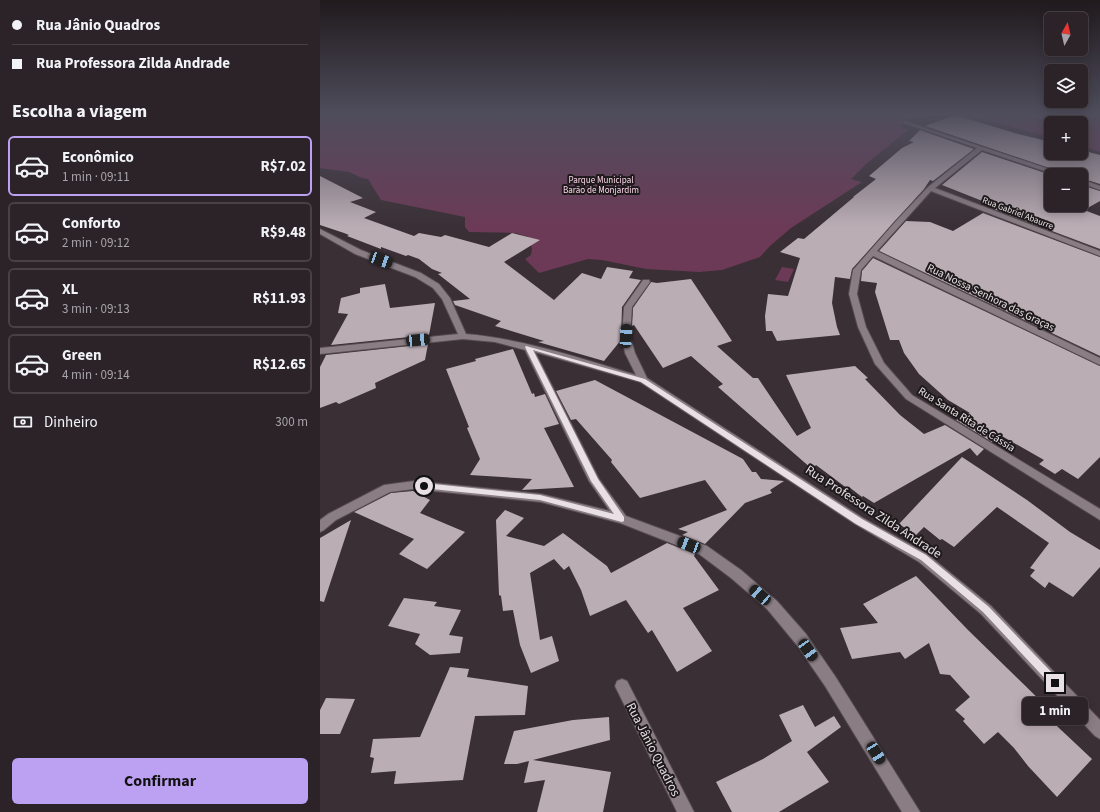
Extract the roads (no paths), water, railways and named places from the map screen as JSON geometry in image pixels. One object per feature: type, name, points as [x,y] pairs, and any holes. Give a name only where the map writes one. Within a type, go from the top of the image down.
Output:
[{"type":"street","name":"Rua Santa Rita de Cássia","points":[[976,152],[930,188],[898,222],[857,270],[853,294],[862,327],[880,364],[909,397],[1100,515]]},
{"type":"street","points":[[993,152],[1044,169]]},
{"type":"street","points":[[1088,184],[1100,188]]},
{"type":"street","name":"Rua Gabriel Abaurre","points":[[930,188],[1100,254]]},
{"type":"street","points":[[320,231],[337,242],[358,252],[418,275],[436,286],[446,298],[463,336]]},
{"type":"street","name":"Rua Nossa Senhora das Graças","points":[[872,252],[1100,362]]},
{"type":"street","points":[[643,380],[630,353],[626,336],[628,307],[646,282]]},
{"type":"street","points":[[320,351],[463,336],[495,339],[528,347],[643,380]]},
{"type":"street","points":[[528,347],[595,481],[622,519]]},
{"type":"street","name":"Rua Professora Zilda Andrade","points":[[643,380],[859,521],[924,558],[986,610],[1100,730]]},
{"type":"street","points":[[320,527],[332,517],[388,488],[414,485],[540,498],[622,519],[703,550],[736,574],[772,605],[801,639],[830,681],[912,812]]},
{"type":"street","name":"Rua Jânio Quadros","points":[[622,686],[686,812]]},
{"type":"park label","name":"Parque Municipal Barão de Monjardim","points":[[601,186]]}]
